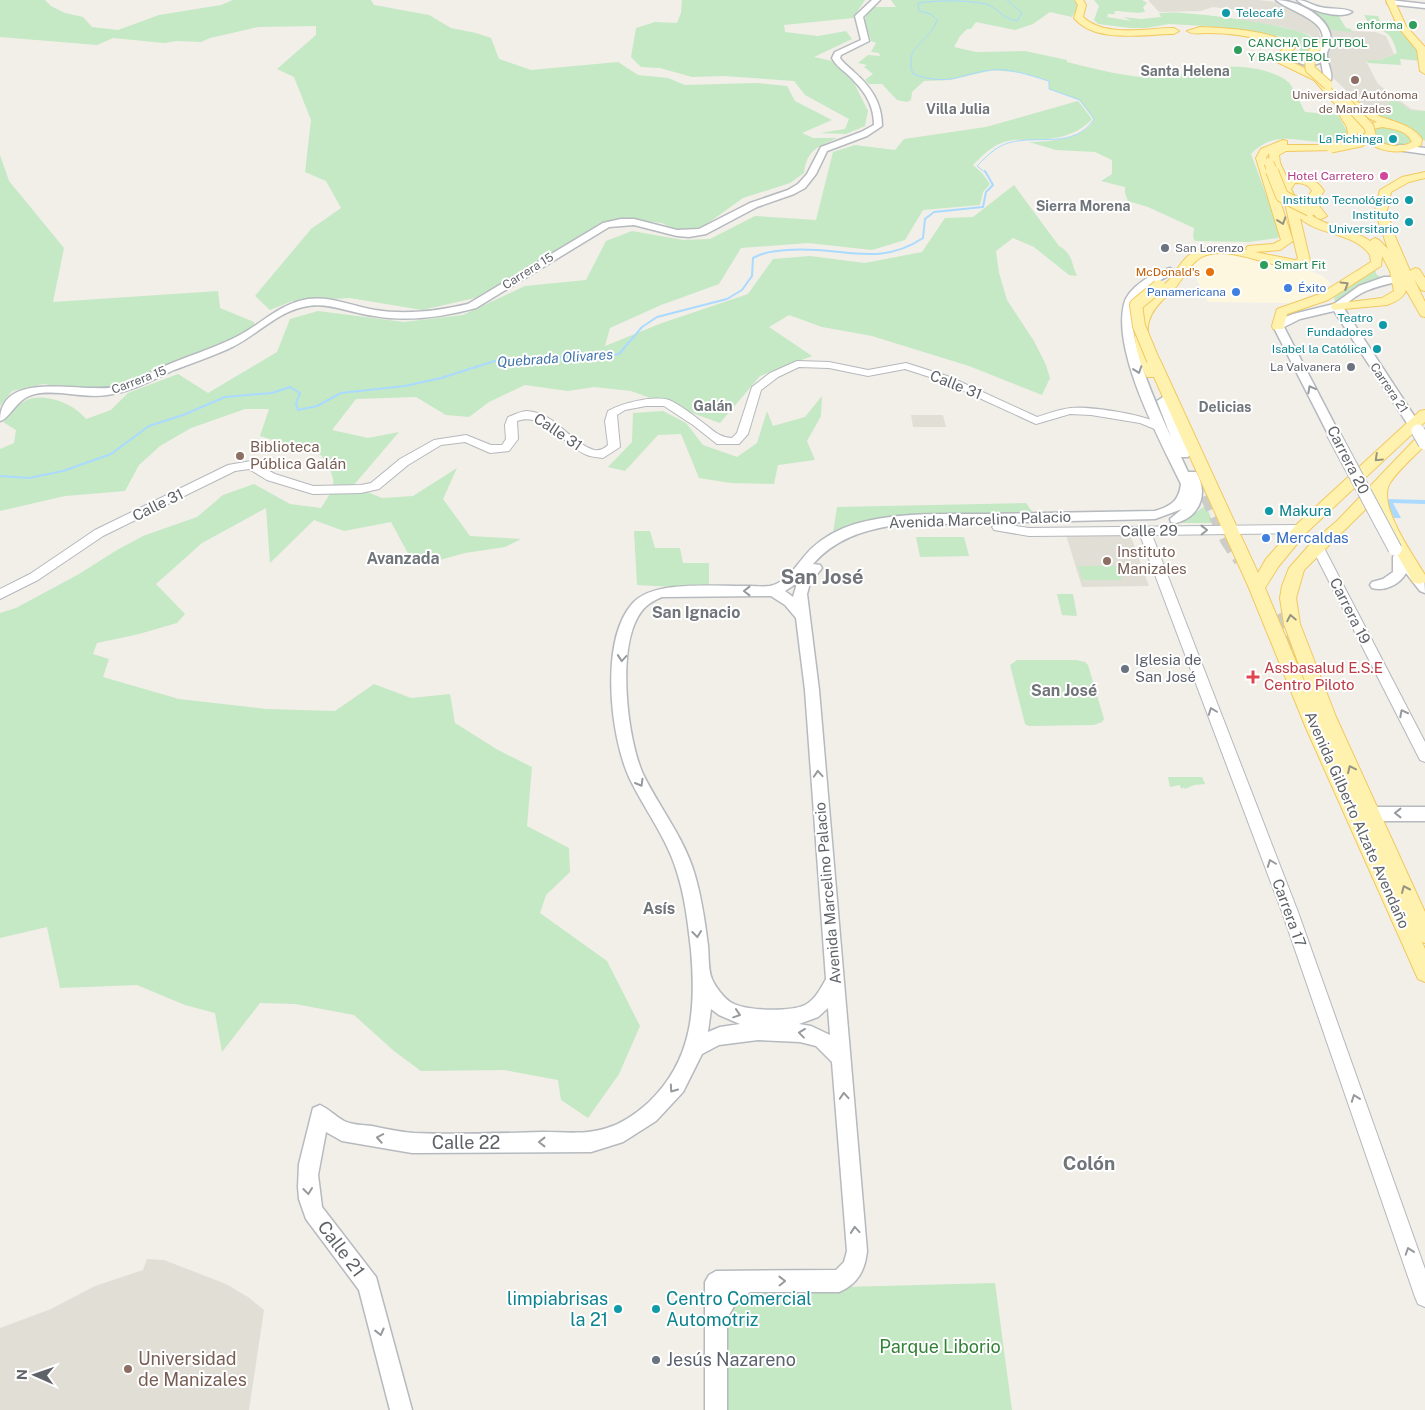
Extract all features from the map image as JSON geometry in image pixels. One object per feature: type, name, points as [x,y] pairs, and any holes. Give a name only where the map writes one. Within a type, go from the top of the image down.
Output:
[{"type":"main road","name":"Carrera 15","points":[[0,417],[14,400],[24,394],[37,390],[52,389],[106,393],[123,389],[221,349],[245,336],[282,310],[300,304],[318,302],[344,304],[372,313],[393,315],[448,312],[472,306],[606,225],[615,222],[634,221],[673,233],[694,234],[702,232],[760,203],[797,189],[811,176],[824,149],[840,141],[864,134],[878,126],[878,113],[865,85],[837,61],[836,58],[838,54],[865,41],[859,16],[876,0]]},
{"type":"main road","points":[[1080,0],[1082,5],[1078,18],[1082,23],[1091,27],[1131,32],[1184,27],[1280,37],[1295,46],[1297,49],[1296,56],[1317,62],[1327,40],[1324,29],[1315,19],[1282,1]]},
{"type":"main road","points":[[1086,0],[1088,8],[1084,18],[1087,23],[1106,28],[1146,29],[1184,27],[1284,42],[1290,48],[1279,58],[1280,60],[1313,75],[1331,86]]},
{"type":"main road","points":[[1301,0],[1306,5],[1312,7],[1348,12],[1342,4]]},
{"type":"main road","points":[[1395,1],[1425,5]]},
{"type":"main road","points":[[1395,1],[1411,28],[1425,43]]},
{"type":"main road","points":[[1395,1],[1402,27],[1422,49],[1425,71]]},
{"type":"main road","points":[[1306,59],[1327,40]]},
{"type":"main road","points":[[1306,59],[1310,69],[1331,86],[1363,114],[1412,133],[1421,142],[1414,146],[1395,148],[1374,143],[1363,133],[1356,120],[1331,86],[1323,52]]},
{"type":"main road","points":[[1343,104],[1369,127],[1371,135],[1365,140],[1351,145],[1334,146],[1295,147],[1280,149],[1274,156],[1288,194],[1305,258],[1301,263],[1291,264],[1282,259],[1280,255],[1281,246],[1288,239],[1261,158],[1262,153],[1272,146],[1291,142],[1334,146],[1351,141],[1363,133],[1375,125],[1397,127]]},
{"type":"main road","points":[[1334,146],[1350,138],[1353,134],[1343,104]]},
{"type":"main road","points":[[1272,146],[1268,154],[1269,163],[1282,196],[1374,241],[1385,251],[1400,283],[1400,292],[1383,302],[1324,309],[1285,320],[1278,326]]},
{"type":"main road","points":[[1295,147],[1336,151],[1364,146],[1425,151]]},
{"type":"main road","points":[[1423,304],[1388,234],[1381,212],[1386,190],[1406,179],[1425,175]]},
{"type":"main road","points":[[1321,216],[1310,202],[1318,191],[1312,184],[1302,180],[1291,180],[1288,194],[1302,214],[1312,221],[1367,244],[1376,252],[1379,272],[1391,280],[1368,286],[1347,298],[1337,307]]},
{"type":"main road","points":[[1423,304],[1415,272],[1399,234],[1392,205],[1399,194],[1408,186],[1425,182]]},
{"type":"main road","name":"Avenida Marcelino Palacio","points":[[1257,588],[1184,423],[1153,360],[1137,322],[1136,305],[1159,286],[1179,257],[1197,248],[1212,246],[1261,248],[1281,246]]},
{"type":"main road","points":[[1261,248],[1272,255],[1273,258],[1269,260]]},
{"type":"main road","name":"Avenida Marcelino Palacio","points":[[1207,495],[1160,408],[1141,348],[1142,319],[1149,306],[1174,283],[1187,261],[1198,254],[1215,251],[1230,252],[1291,264]]},
{"type":"main road","points":[[1278,326],[1282,312],[1324,297],[1377,264]]},
{"type":"main road","name":"Avenida Marcelino Palacio","points":[[747,1282],[839,1281],[848,1276],[856,1265],[857,1252],[842,1059],[800,594],[804,582],[824,557],[846,541],[888,531],[998,526],[1157,523],[1174,519],[1186,512],[1194,504],[1197,496],[1197,487],[1131,350],[1127,325],[1128,305],[1138,290],[1170,272]]},
{"type":"main road","points":[[1415,272],[1425,286]]},
{"type":"main road","points":[[1397,295],[1423,304]]},
{"type":"main road","name":"Carrera 21","points":[[1337,307],[1425,443]]},
{"type":"main road","name":"Carrera 20","points":[[1278,326],[1398,553],[1422,583]]},
{"type":"main road","name":"Avenida Marcelino Palacio","points":[[591,1142],[605,1140],[618,1135],[651,1114],[669,1095],[681,1078],[696,1047],[703,1010],[703,982],[695,916],[685,871],[675,844],[634,773],[619,712],[623,643],[634,611],[645,599],[661,592],[772,591],[787,585],[815,554],[830,542],[849,531],[871,526],[922,520],[1155,515],[1172,510],[1181,504],[1187,494],[1187,484],[1162,429],[1160,408]]},
{"type":"main road","name":"Avenida Gilberto Alzate Avendaño","points":[[1425,414],[1419,431],[1382,483],[1297,568],[1290,586],[1288,598],[1292,624],[1363,814],[1425,972]]},
{"type":"main road","name":"Avenida Gilberto Alzate Avendaño","points":[[1419,431],[1301,529],[1272,563],[1257,588],[1315,728],[1363,814],[1425,934]]},
{"type":"main road","points":[[1382,483],[1379,491],[1380,502],[1389,523],[1422,583]]},
{"type":"main road","points":[[1377,585],[1396,579],[1401,573],[1402,565],[1398,553]]},
{"type":"main road","points":[[772,591],[787,599],[798,609],[804,622]]},
{"type":"main road","points":[[1292,649],[1327,718]]},
{"type":"main road","points":[[1363,814],[1425,814]]},
{"type":"main road","points":[[703,982],[718,1004],[736,1015],[745,1017],[787,1017],[799,1016],[811,1011],[818,1005],[835,980]]},
{"type":"main road","points":[[696,1047],[733,1033],[791,1032],[811,1034],[819,1038],[842,1059]]},
{"type":"main road","name":"Calle 22","points":[[320,1116],[342,1131],[412,1143],[591,1142]]},
{"type":"main road","name":"Calle 21","points":[[320,1116],[307,1172],[308,1199],[313,1212],[368,1284],[401,1410]]},
{"type":"main road","points":[[315,1144],[342,1131]]},
{"type":"main road","points":[[716,1410],[716,1282],[747,1282]]},
{"type":"main road","points":[[716,1317],[720,1305],[728,1295],[747,1282]]},
{"type":"street","name":"Calle 31","points":[[0,594],[34,577],[99,533],[228,470],[243,465],[257,467],[271,477],[307,490],[370,488],[389,477],[404,462],[438,442],[466,438],[490,450],[505,448],[512,440],[510,425],[512,419],[523,413],[534,415],[563,433],[589,453],[598,454],[608,452],[614,447],[614,431],[610,421],[612,413],[622,407],[646,403],[669,404],[721,442],[735,442],[742,434],[756,389],[774,375],[797,364],[829,365],[855,372],[868,373],[906,366],[946,379],[1036,421],[1070,411],[1091,412],[1143,420],[1162,429]]},
{"type":"street","points":[[1143,420],[1160,408]]},
{"type":"street","name":"Calle 29","points":[[998,526],[1029,532],[1301,529]]},
{"type":"street","name":"Carrera 17","points":[[1146,531],[1290,912],[1425,1297]]},
{"type":"street","name":"Carrera 19","points":[[1317,546],[1425,756]]},
{"type":"shaded area","name":"Universidad Autónoma de Manizales","points":[[1148,0],[1258,0],[1286,3],[1300,11],[1317,26],[1322,41],[1316,46],[1314,45],[1314,39],[1310,35],[1283,27],[1238,20],[1239,10],[1213,7],[1201,11],[1159,12]]},
{"type":"shaded area","name":"Universidad Autónoma de Manizales","points":[[1330,30],[1375,32],[1386,36],[1394,54],[1380,60],[1366,61],[1378,84],[1411,109],[1425,111],[1379,117],[1357,104],[1351,95],[1331,76],[1326,56],[1331,47],[1332,36]]},
{"type":"shaded area","points":[[1212,254],[1237,255],[1302,268],[1323,276],[1331,284],[1290,303],[1208,302],[1190,266],[1194,261]]},
{"type":"shaded area","points":[[911,415],[943,415],[946,427],[913,427]]},
{"type":"shaded area","name":"Instituto Manizales","points":[[1130,534],[1149,586],[1082,587],[1066,535]]},
{"type":"shaded area","name":"Universidad de Manizales","points":[[147,1259],[164,1260],[226,1284],[248,1297],[264,1310],[249,1410],[0,1410],[0,1328],[51,1309],[95,1286],[143,1270]]},
{"type":"green space","points":[[0,0],[45,0],[51,6],[65,13],[83,17],[92,27],[118,30],[159,15],[221,5],[233,0],[371,0],[374,5],[429,15],[451,28],[491,38],[499,59],[531,70],[618,62],[638,75],[668,78],[685,85],[757,83],[787,86],[795,101],[832,120],[802,133],[813,138],[837,138],[814,150],[805,165],[804,173],[790,183],[743,198],[697,231],[678,231],[662,223],[642,221],[625,223],[577,239],[475,298],[422,310],[350,298],[292,301],[270,310],[255,296],[311,229],[341,208],[326,181],[305,172],[311,120],[294,77],[277,69],[316,35],[316,26],[258,27],[210,38],[201,42],[177,41],[164,43],[113,38],[97,45],[0,37]]},
{"type":"green space","points":[[682,0],[865,0],[853,18],[784,25],[785,32],[818,36],[846,31],[852,39],[814,57],[832,61],[854,83],[868,111],[865,126],[846,134],[820,133],[845,129],[849,119],[805,95],[794,81],[724,76],[692,77],[660,68],[641,67],[631,57],[636,28],[655,22],[677,23],[681,13]]},
{"type":"green space","points":[[891,0],[1074,0],[1078,7],[1072,17],[1050,12],[1033,24],[1015,30],[976,22],[971,29],[967,29],[960,36],[954,47],[976,52],[1025,51],[1101,70],[1148,78],[1233,67],[1266,71],[1284,79],[1290,84],[1305,112],[1338,115],[1348,133],[1324,142],[1275,140],[1263,144],[1251,154],[1280,232],[1278,238],[1249,242],[1195,241],[1193,237],[1194,228],[1148,207],[1128,201],[1125,187],[1101,181],[1112,174],[1112,160],[1095,152],[1056,150],[1029,142],[1056,140],[1075,135],[1090,126],[1094,119],[1079,100],[1049,89],[1049,81],[1023,73],[993,70],[950,80],[924,81],[912,92],[911,100],[907,102],[897,100],[882,84],[869,84],[865,80],[873,74],[864,67],[867,65],[858,63],[868,55],[880,56],[879,53],[871,52],[876,43],[871,41],[865,20],[874,7],[896,7]]},
{"type":"green space","points":[[1094,0],[1142,0],[1147,3],[1143,7],[1145,12],[1114,11],[1115,14],[1108,14],[1107,17],[1132,21],[1123,17],[1141,19],[1161,17],[1159,13],[1176,13],[1231,18],[1273,25],[1306,34],[1314,39],[1314,45],[1316,46],[1305,55],[1303,60],[1298,55],[1300,49],[1293,41],[1284,37],[1206,26],[1169,24],[1146,28],[1131,28],[1098,24],[1094,20],[1099,6]]},
{"type":"green space","points":[[1296,4],[1302,4],[1338,15],[1346,28],[1351,29],[1352,32],[1330,30],[1307,9]]},
{"type":"green space","points":[[1364,15],[1378,16],[1380,21],[1385,22],[1389,27],[1402,30],[1407,34],[1414,42],[1421,61],[1400,59],[1401,65],[1368,63],[1366,60],[1380,60],[1397,53],[1389,35],[1371,27]]},
{"type":"green space","points":[[1391,97],[1411,111],[1425,111],[1425,141],[1412,130],[1367,111],[1387,114]]},
{"type":"green space","points":[[1078,101],[1092,119],[1086,125],[1072,133],[1056,138],[1003,142],[989,150],[973,165],[990,184],[983,192],[980,205],[923,210],[905,240],[872,250],[808,243],[741,248],[719,284],[661,305],[610,328],[605,346],[662,323],[748,294],[773,259],[810,256],[865,263],[922,252],[945,218],[973,217],[1014,185],[1059,246],[1067,252],[1077,276],[1069,275],[1034,247],[1013,238],[996,251],[999,273],[1007,300],[1034,341],[1046,365],[1050,378],[1042,395],[969,366],[872,336],[822,327],[789,315],[769,327],[812,356],[760,376],[720,423],[631,391],[594,387],[568,391],[525,385],[489,402],[469,417],[446,415],[416,397],[356,399],[332,430],[368,438],[399,432],[353,486],[382,498],[413,496],[457,468],[443,499],[470,536],[521,539],[505,547],[465,553],[425,564],[410,557],[391,522],[344,531],[314,520],[270,563],[266,508],[202,543],[156,584],[185,614],[177,623],[97,643],[93,654],[109,659],[103,677],[179,699],[266,709],[335,711],[374,684],[411,698],[450,694],[455,723],[498,750],[532,767],[527,826],[569,848],[570,872],[546,895],[540,913],[607,961],[640,1026],[619,1074],[588,1118],[561,1100],[558,1080],[504,1070],[421,1071],[394,1051],[354,1015],[295,1004],[260,1003],[222,1052],[215,1013],[185,1005],[137,985],[60,988],[47,927],[0,938],[0,613],[16,608],[143,536],[197,517],[223,495],[254,484],[290,504],[321,508],[333,487],[333,476],[321,455],[260,436],[269,409],[245,409],[191,428],[160,446],[139,465],[125,491],[65,496],[0,511],[0,449],[14,443],[16,430],[3,422],[20,404],[33,398],[47,398],[69,405],[86,419],[111,410],[128,393],[178,374],[208,393],[277,352],[290,319],[318,311],[404,322],[463,315],[525,286],[586,280],[606,241],[632,231],[683,240],[710,239],[755,216],[816,220],[833,152],[855,145],[895,150],[904,139],[986,127]]},
{"type":"green space","points":[[1378,127],[1397,130],[1405,134],[1412,141],[1398,146],[1375,142],[1367,131]]},
{"type":"green space","points":[[0,155],[9,181],[64,248],[53,302],[218,291],[220,308],[254,322],[254,328],[213,351],[182,359],[116,387],[91,391],[43,384],[12,391],[0,406]]},
{"type":"green space","points":[[1375,268],[1376,274],[1381,277],[1364,284],[1335,302],[1334,297]]},
{"type":"green space","points":[[822,396],[821,416],[807,441],[815,460],[778,465],[774,484],[731,483],[699,478],[681,434],[658,435],[625,471],[608,467],[632,442],[633,413],[663,411],[686,423],[703,445],[737,457],[757,443],[767,411],[773,426],[805,417]]},
{"type":"green space","points":[[1026,503],[1034,514],[887,519],[833,533],[837,507]]},
{"type":"green space","points":[[1206,505],[1213,523],[1177,523],[1190,517]]},
{"type":"green space","points":[[634,531],[650,531],[655,548],[680,548],[683,563],[709,563],[709,589],[637,585]]},
{"type":"green space","points":[[916,537],[964,537],[969,556],[920,557]]},
{"type":"green space","points":[[1078,566],[1117,566],[1122,580],[1082,580]]},
{"type":"green space","points":[[1057,594],[1073,594],[1077,616],[1062,615]]},
{"type":"green space","name":"San José","points":[[1017,660],[1076,660],[1085,662],[1088,665],[1104,719],[1102,722],[1094,725],[1029,726],[1025,724],[1010,665]]},
{"type":"green space","points":[[1168,777],[1202,777],[1205,784],[1194,785],[1185,789],[1184,787],[1181,789],[1180,785],[1170,787]]},
{"type":"green space","name":"Parque Liborio","points":[[995,1283],[1012,1410],[723,1410],[726,1304],[736,1296],[767,1289]]},
{"type":"water","points":[[1384,499],[1425,500],[1425,504],[1393,503],[1401,518],[1394,518]]},
{"type":"waterway","name":"Quebrada Olivares","points":[[986,173],[977,166],[999,147],[1019,141],[1066,138],[1086,129],[1094,119],[1080,100],[1049,89],[1049,81],[1021,73],[992,70],[945,80],[926,78],[913,74],[911,57],[914,50],[933,28],[937,20],[931,14],[919,11],[918,3],[952,1],[986,4],[1007,18],[1017,21],[1022,13],[1007,0]]},
{"type":"waterway","name":"Quebrada Olivares","points":[[0,476],[29,478],[63,471],[111,454],[149,426],[183,415],[225,397],[272,393],[290,387],[300,393],[296,403],[298,410],[317,406],[341,393],[405,386],[441,378],[498,360],[551,357],[599,358],[619,354],[642,327],[657,317],[727,299],[742,290],[752,276],[753,258],[761,254],[806,249],[873,254],[890,252],[906,247],[923,238],[925,219],[934,212],[983,207],[986,192],[993,185],[985,171]]},
{"type":"tunnel","points":[[1207,495],[1227,539],[1241,560]]},
{"type":"tunnel","points":[[1275,616],[1292,649]]},
{"type":"place","name":"Telecafé","points":[[1226,13]]},
{"type":"place","name":"enforma","points":[[1413,25]]},
{"type":"place","name":"CANCHA DE FUTBOL Y BASKETBOL","points":[[1238,50]]},
{"type":"place","name":"Universidad Autónoma de Manizales","points":[[1355,80]]},
{"type":"place","name":"La Pichinga","points":[[1393,139]]},
{"type":"place","name":"Hotel Carretero","points":[[1384,176]]},
{"type":"place","name":"Instituto Tecnológico","points":[[1409,200]]},
{"type":"place","name":"Instituto Universitario","points":[[1409,222]]},
{"type":"place","name":"San Lorenzo","points":[[1165,248]]},
{"type":"place","name":"Smart Fit","points":[[1264,265]]},
{"type":"place","name":"McDonald's","points":[[1210,272]]},
{"type":"place","name":"Éxito","points":[[1288,288]]},
{"type":"place","name":"Panamericana","points":[[1236,292]]},
{"type":"place","name":"Teatro Fundadores","points":[[1383,325]]},
{"type":"place","name":"Isabel la Católica","points":[[1377,349]]},
{"type":"place","name":"La Valvanera","points":[[1351,367]]},
{"type":"place","name":"Biblioteca Pública Galán","points":[[240,456]]},
{"type":"place","name":"Makura","points":[[1269,511]]},
{"type":"place","name":"Mercaldas","points":[[1266,538]]},
{"type":"place","name":"Instituto Manizales","points":[[1107,561]]},
{"type":"place","name":"Iglesia de San José","points":[[1125,669]]},
{"type":"place","name":"Assbasalud E.S.E Centro Piloto","points":[[1253,677]]},
{"type":"place","name":"limpiabrisas la 21","points":[[618,1309]]},
{"type":"place","name":"Centro Comercial Automotriz","points":[[656,1309]]},
{"type":"place","name":"Jesús Nazareno","points":[[656,1360]]},
{"type":"place","name":"Universidad de Manizales","points":[[128,1369]]},
{"type":"district","name":"Santa Helena","points":[[1185,71]]},
{"type":"district","name":"Villa Julia","points":[[958,109]]},
{"type":"district","name":"Sierra Morena","points":[[1083,206]]},
{"type":"district","name":"Galán","points":[[713,406]]},
{"type":"district","name":"Delicias","points":[[1225,407]]},
{"type":"district","name":"Avanzada","points":[[403,558]]},
{"type":"district","name":"San José","points":[[822,577]]},
{"type":"district","name":"San Ignacio","points":[[696,612]]},
{"type":"district","name":"San José","points":[[1064,690]]},
{"type":"district","name":"Asís","points":[[659,908]]},
{"type":"district","name":"Colón","points":[[1089,1163]]}]
